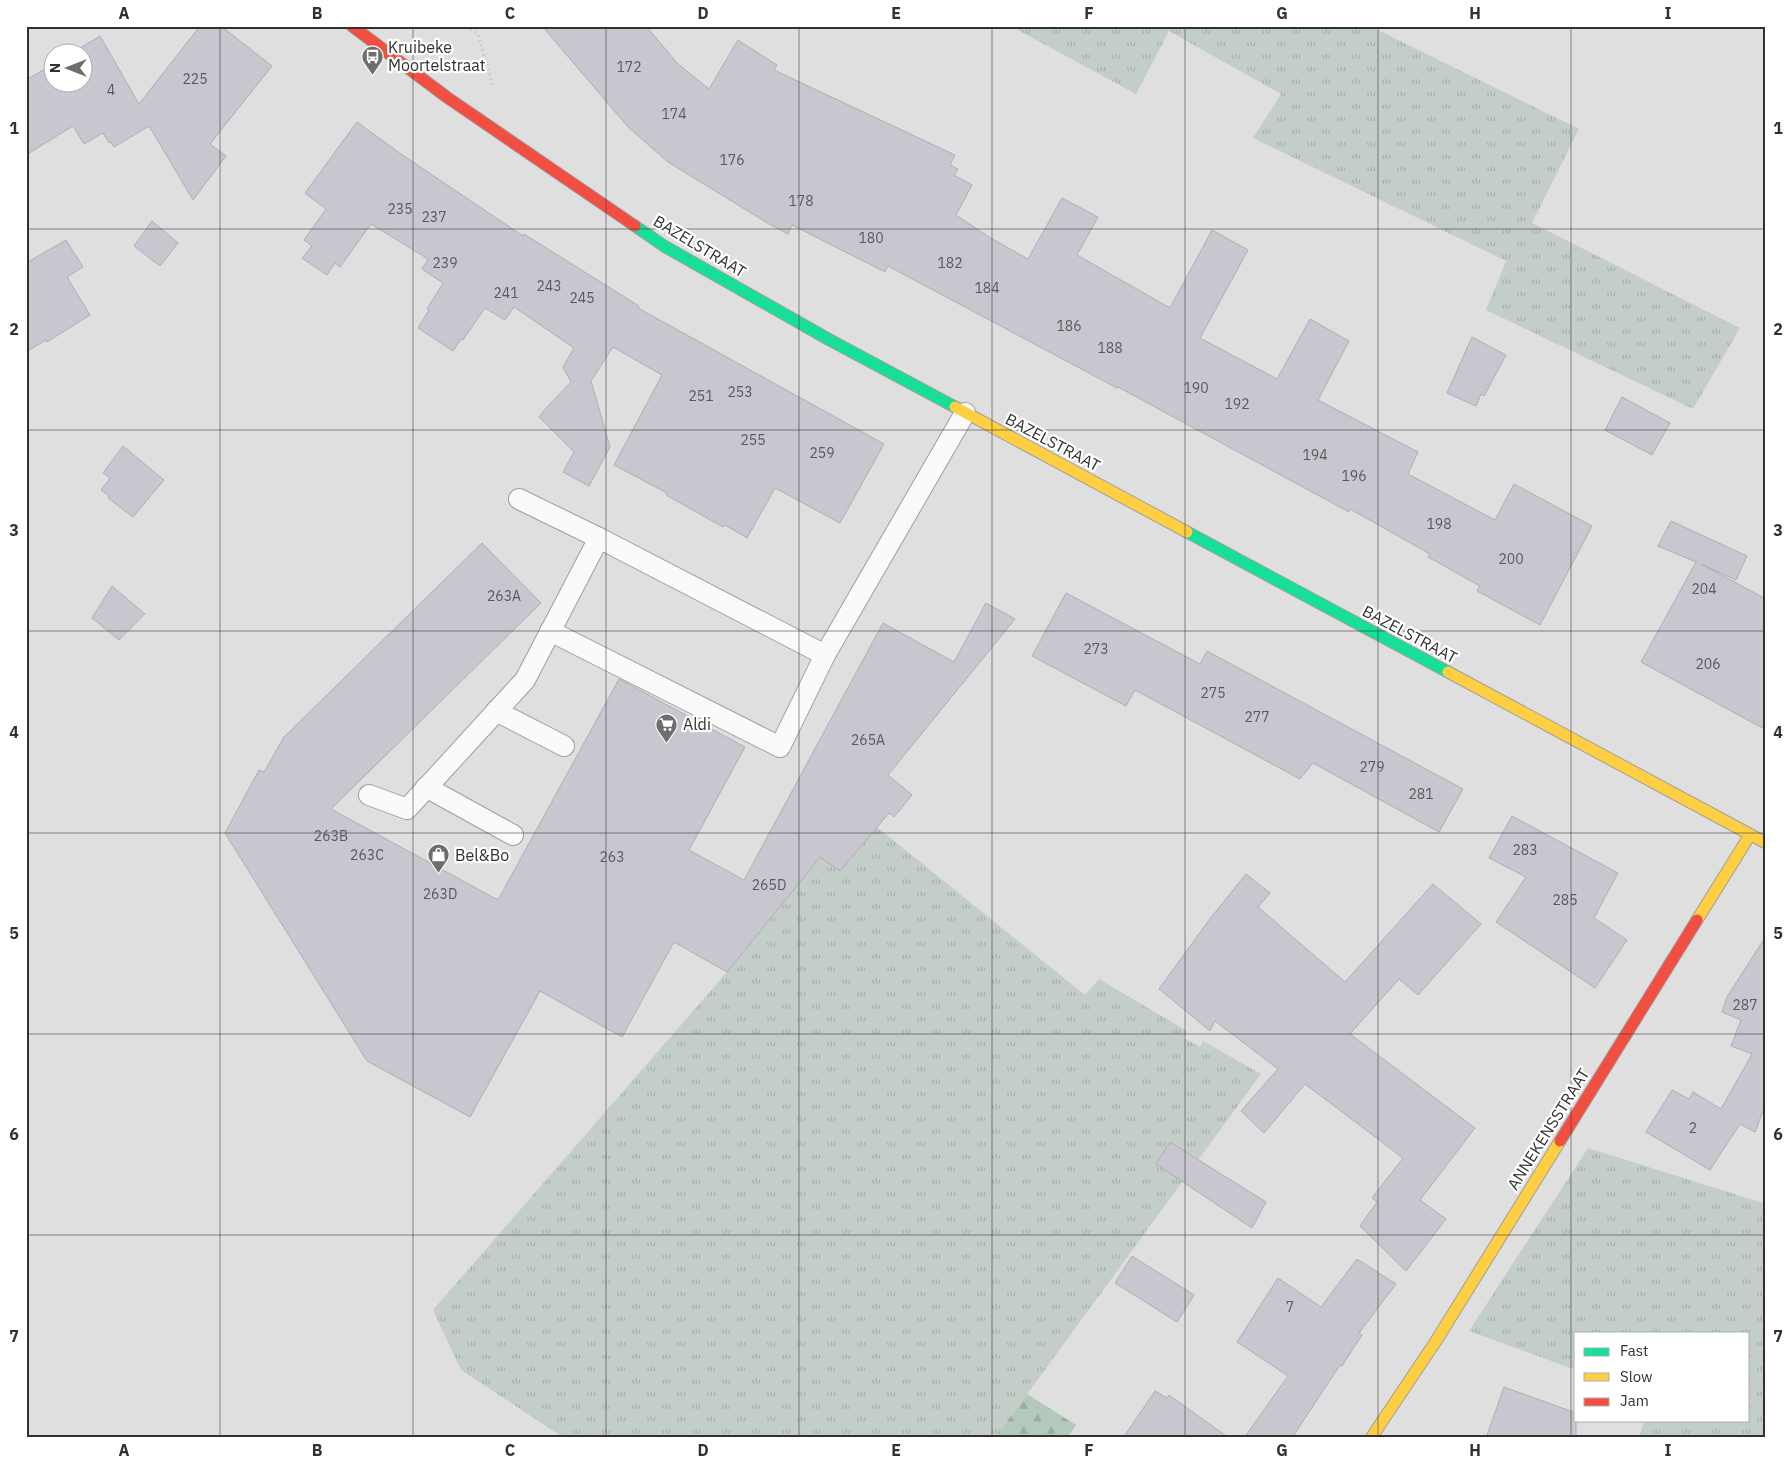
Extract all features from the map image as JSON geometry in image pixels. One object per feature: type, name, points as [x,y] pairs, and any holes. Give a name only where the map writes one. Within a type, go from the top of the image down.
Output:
[{"type":"main road","name":"BAZELSTRAAT","points":[[352,26],[448,98],[664,246],[828,339],[1766,842]]},
{"type":"main road","name":"ANNEKENSSTRAAT","points":[[1371,1438],[1436,1342],[1750,835]]},
{"type":"lane","points":[[550,631],[780,747],[825,655],[965,413]]},
{"type":"lane","points":[[519,499],[599,538],[825,655]]},
{"type":"lane","points":[[369,795],[406,809],[525,680],[599,538]]},
{"type":"lane","points":[[496,710],[564,746]]},
{"type":"lane","points":[[426,787],[513,835]]},
{"type":"path","points":[[467,26],[478,34],[494,91]]},
{"type":"green space","points":[[1018,26],[1370,26],[1579,129],[1532,223],[1740,328],[1693,409],[1486,310],[1506,261],[1253,138],[1281,94],[1169,31],[1136,94],[1016,29]]},
{"type":"green space","points":[[877,827],[1085,995],[1099,979],[1187,1031],[1184,1038],[1200,1047],[1203,1041],[1261,1074],[995,1438],[564,1438],[461,1370],[433,1310],[727,972],[820,857],[840,871]]},
{"type":"green space","points":[[1588,1148],[1766,1204],[1766,1438],[1638,1438],[1644,1422],[1750,1422],[1750,1332],[1574,1332],[1574,1369],[1469,1331]]},
{"type":"green space","points":[[1027,1394],[1076,1425],[1067,1438],[995,1438]]},
{"type":"building","points":[[200,26],[221,26],[272,66],[210,144],[226,156],[193,200],[149,126],[114,147],[103,133],[84,144],[73,126],[26,155],[26,80],[42,71],[42,92],[92,92],[92,42],[90,42],[100,36],[139,104]]},
{"type":"building","points":[[542,26],[646,26],[678,64],[709,89],[738,40],[777,65],[774,70],[955,155],[950,165],[958,169],[954,175],[972,185],[956,215],[989,237],[1028,259],[1062,198],[1098,217],[1077,255],[1170,308],[1212,230],[1248,250],[1200,338],[1277,379],[1310,319],[1349,341],[1318,400],[1418,452],[1408,474],[1495,520],[1514,484],[1592,526],[1540,625],[1477,591],[1480,586],[1428,557],[1430,554],[1350,509],[1349,512],[1118,387],[888,266],[885,272],[792,225],[788,234],[769,224],[668,162],[628,127]]},
{"type":"building","points":[[357,122],[523,236],[524,234],[639,306],[638,308],[884,444],[840,523],[775,488],[747,538],[725,525],[723,527],[666,495],[667,493],[614,465],[662,375],[613,347],[591,381],[610,447],[589,486],[563,472],[574,452],[539,417],[571,382],[563,367],[574,348],[514,307],[505,320],[485,308],[453,351],[418,328],[443,283],[422,269],[428,259],[371,224],[340,267],[335,263],[327,275],[302,258],[312,246],[304,240],[326,209],[305,193]]},
{"type":"building","points":[[152,221],[178,243],[160,266],[134,246]]},
{"type":"building","points":[[66,240],[83,267],[67,277],[90,315],[47,342],[46,340],[26,352],[26,263]]},
{"type":"building","points":[[1472,337],[1506,355],[1484,396],[1481,394],[1476,406],[1447,393]]},
{"type":"building","points":[[1622,397],[1670,423],[1652,455],[1605,430]]},
{"type":"building","points":[[123,446],[164,480],[133,517],[108,498],[109,496],[101,490],[110,478],[103,473]]},
{"type":"building","points":[[1671,521],[1747,556],[1736,580],[1701,564],[1766,599],[1766,730],[1641,662],[1696,562],[1658,546]]},
{"type":"building","points":[[482,543],[541,603],[331,809],[498,900],[619,679],[745,747],[689,850],[744,880],[883,623],[954,662],[986,603],[1015,619],[888,775],[912,795],[894,817],[889,813],[840,871],[820,857],[727,972],[674,942],[622,1037],[540,991],[470,1117],[367,1061],[225,833],[259,770],[264,772],[284,737]]},
{"type":"building","points":[[112,586],[145,614],[119,640],[92,618]]},
{"type":"building","points":[[1066,593],[1200,664],[1207,651],[1463,789],[1439,832],[1313,763],[1300,779],[1135,690],[1126,706],[1032,656]]},
{"type":"building","points":[[1512,816],[1618,873],[1594,918],[1627,940],[1595,988],[1496,922],[1526,877],[1489,858]]},
{"type":"building","points":[[1246,874],[1270,893],[1258,907],[1345,982],[1433,884],[1481,924],[1418,995],[1399,979],[1350,1034],[1475,1128],[1420,1200],[1446,1219],[1406,1271],[1360,1226],[1377,1202],[1372,1198],[1403,1158],[1305,1084],[1264,1133],[1241,1111],[1278,1069],[1215,1021],[1210,1031],[1159,989],[1209,920]]},
{"type":"building","points":[[1766,936],[1766,1103],[1755,1132],[1740,1124],[1710,1170],[1646,1132],[1672,1090],[1689,1099],[1693,1092],[1721,1109],[1752,1054],[1731,1046],[1741,1020],[1722,1012],[1727,997]]},
{"type":"building","points":[[1170,1142],[1266,1202],[1252,1228],[1156,1164]]},
{"type":"building","points":[[1132,1256],[1194,1295],[1177,1322],[1115,1283]]},
{"type":"building","points":[[1357,1259],[1396,1284],[1359,1333],[1362,1335],[1292,1438],[1244,1438],[1288,1376],[1237,1342],[1278,1278],[1321,1307]]},
{"type":"building","points":[[1504,1387],[1574,1412],[1576,1438],[1486,1438]]},
{"type":"building","points":[[1155,1391],[1167,1398],[1169,1395],[1229,1438],[1123,1438]]},
{"type":"traffic: fast","points":[[635,226],[664,246],[828,339],[955,407]]},
{"type":"traffic: fast","points":[[1187,532],[1448,672]]},
{"type":"traffic: slow","points":[[955,407],[1187,532]]},
{"type":"traffic: slow","points":[[1448,672],[1766,843]]},
{"type":"traffic: slow","points":[[1697,920],[1750,835]]},
{"type":"traffic: slow","points":[[1371,1438],[1436,1341],[1560,1141]]},
{"type":"traffic: jam","points":[[352,26],[448,98],[635,226]]},
{"type":"traffic: jam","points":[[1560,1141],[1697,920]]},
{"type":"place","name":"Kruibeke Moortelstraat","points":[[372,75]]},
{"type":"place","name":"Aldi","points":[[667,743]]},
{"type":"place","name":"Bel&Bo","points":[[439,874]]}]
